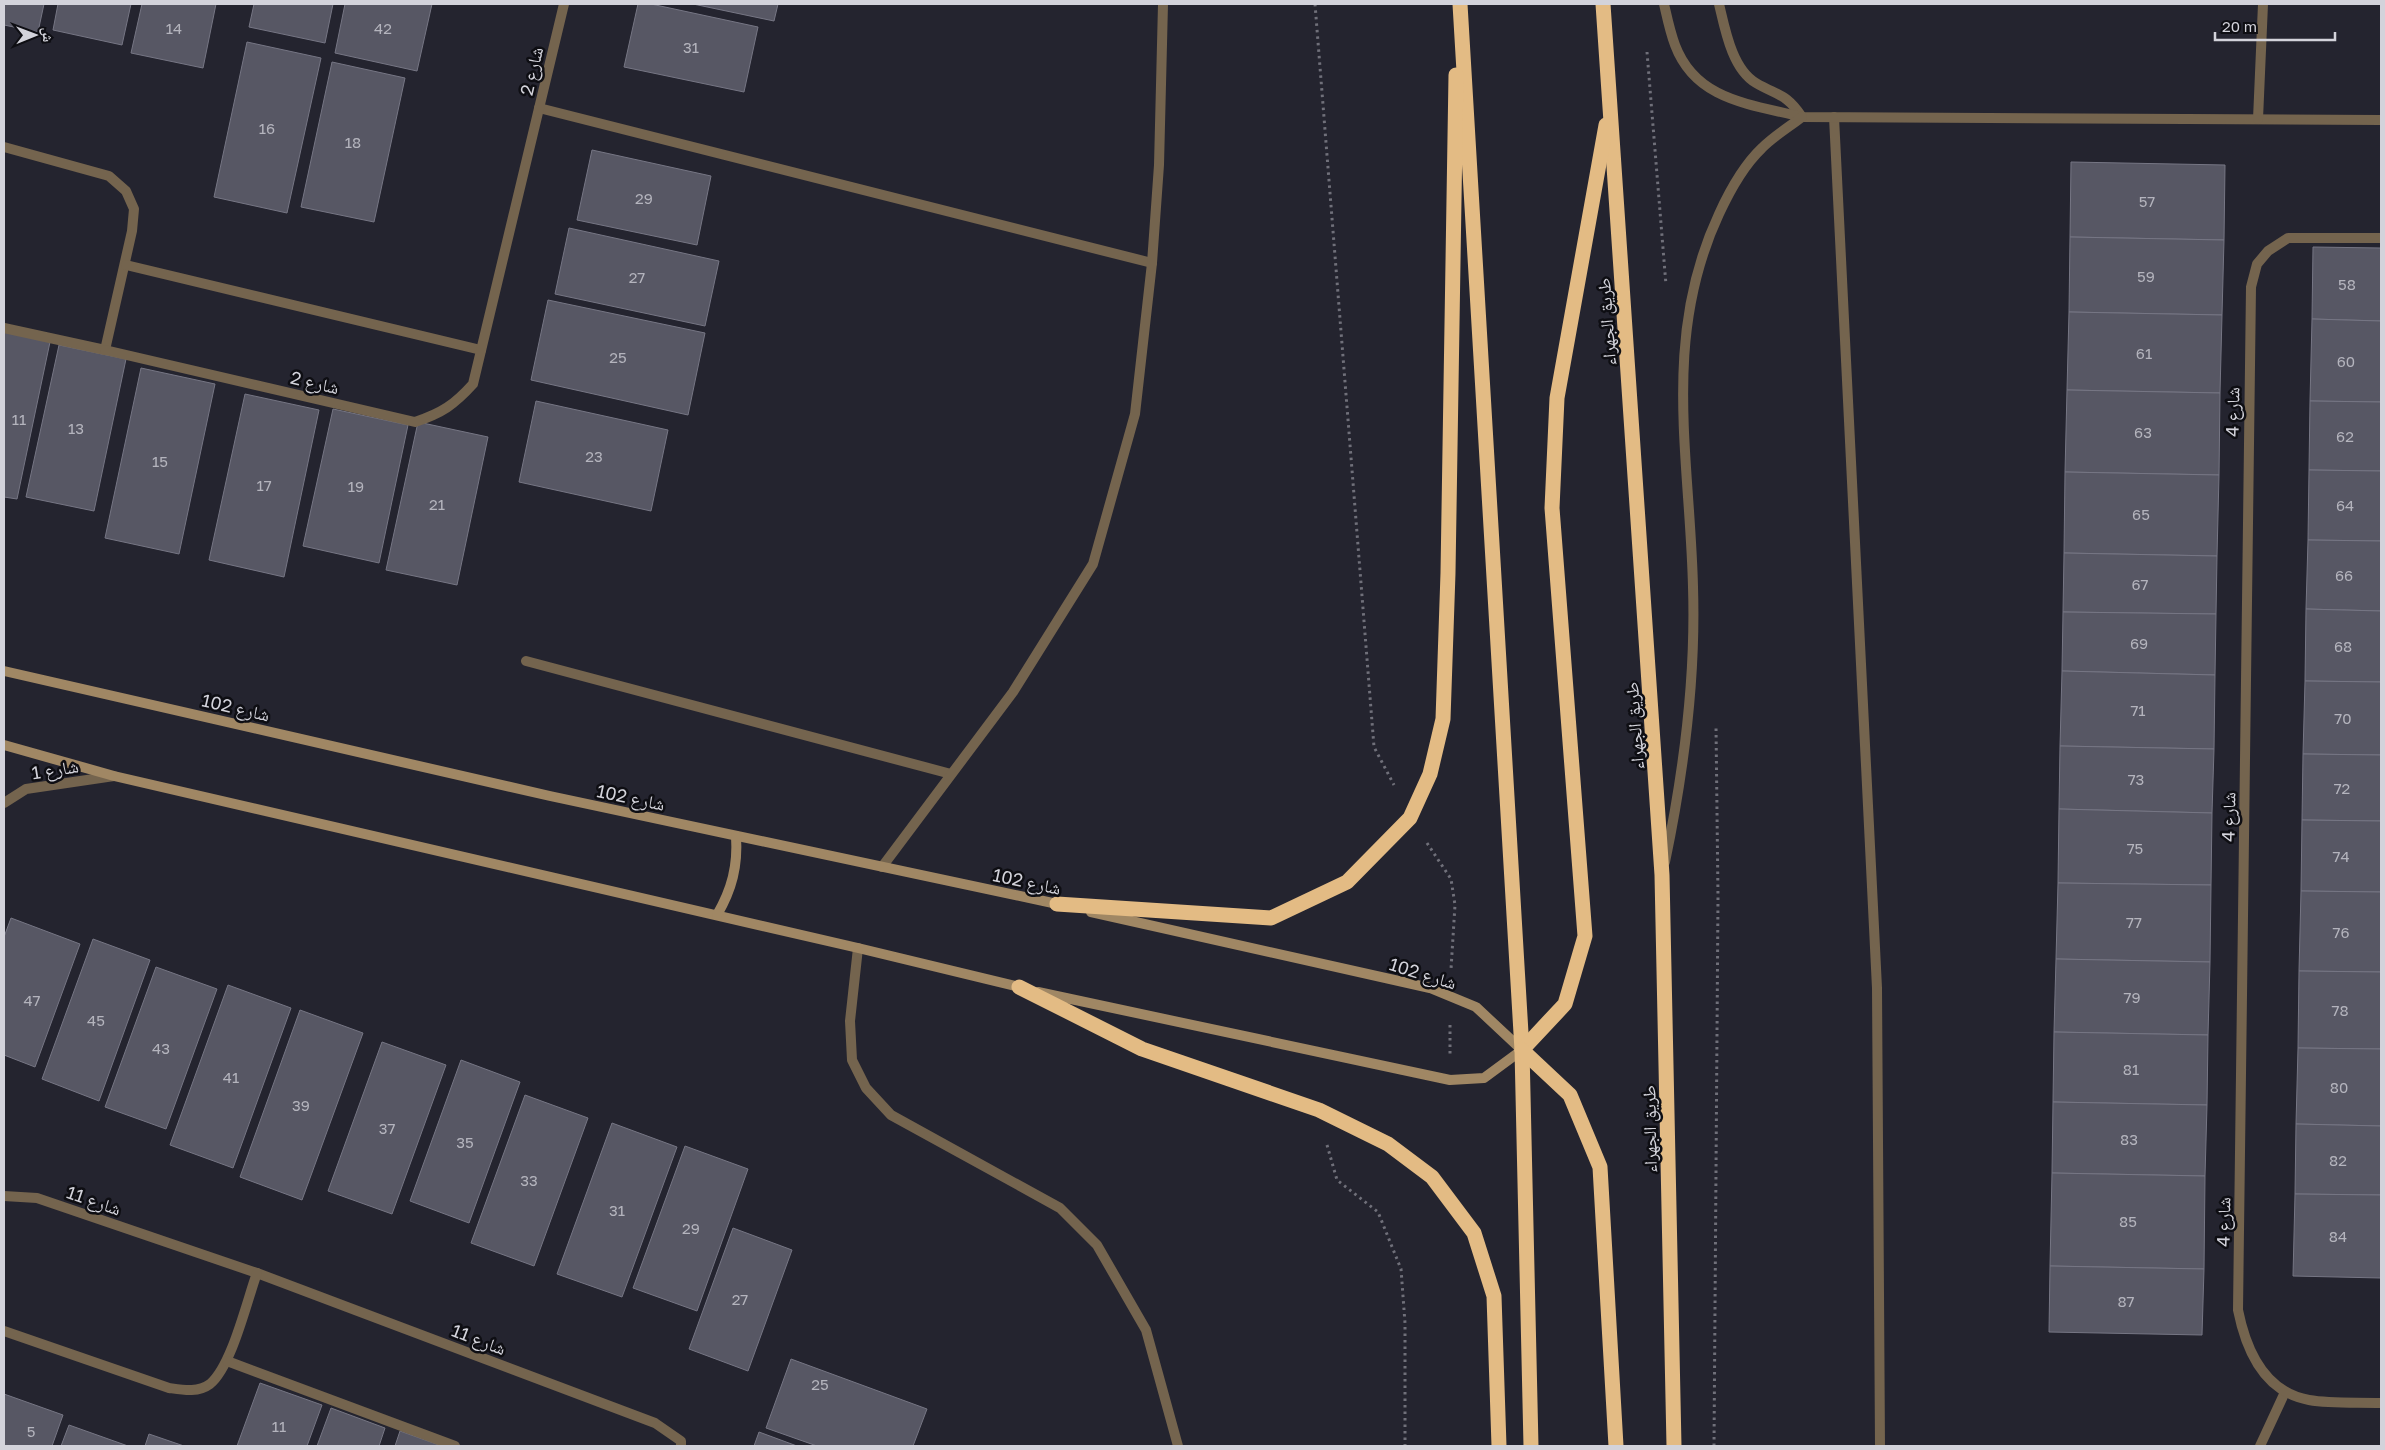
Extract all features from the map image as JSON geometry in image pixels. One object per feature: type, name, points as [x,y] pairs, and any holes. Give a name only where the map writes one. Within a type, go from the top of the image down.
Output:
[{"type":"highway","points":[[1057,904],[1271,918],[1347,882],[1410,818],[1430,774],[1443,719],[1448,563],[1458,4]]},
{"type":"highway","points":[[1458,4],[1522,1050],[1531,1446]]},
{"type":"highway","name":"طريق الجهراء","points":[[1603,4],[1662,875],[1674,1446]]},
{"type":"highway","points":[[1522,1050],[1565,1004],[1585,936],[1552,508],[1557,398],[1610,100]]},
{"type":"highway","points":[[1019,987],[1142,1049],[1319,1110],[1388,1144],[1432,1177],[1474,1233],[1494,1296],[1499,1446]]},
{"type":"highway","points":[[1522,1050],[1570,1095],[1600,1167],[1616,1446]]},
{"type":"street","name":"شارع 2","points":[[4,328],[415,422],[438,414],[457,402],[473,384],[564,4]]},
{"type":"street","points":[[882,867],[1013,692],[1094,564],[1135,414],[1152,263],[1159,165],[1163,4]]},
{"type":"street","points":[[1664,4],[1675,44],[1684,65],[1699,82],[1717,94],[1802,117],[2381,120]]},
{"type":"street","points":[[1720,4],[1739,66],[1755,82],[1777,92],[1786,99],[1802,117]]},
{"type":"street","points":[[2258,119],[2263,4]]},
{"type":"street","points":[[539,108],[1152,263]]},
{"type":"street","points":[[1662,875],[1677,804],[1688,732],[1693,659],[1694,586],[1682,405],[1683,353],[1690,302],[1706,246],[1733,185],[1761,148],[1802,117]]},
{"type":"street","points":[[1834,117],[1877,988],[1880,1446]]},
{"type":"street","points":[[4,147],[109,176],[126,191],[134,209],[126,265],[105,350]]},
{"type":"street","name":"شارع 4","points":[[2381,238],[2288,238],[2268,251],[2257,264],[2251,287],[2238,1310],[2244,1337],[2253,1357],[2268,1379],[2285,1392],[2309,1400],[2381,1403]]},
{"type":"street","points":[[126,265],[482,350]]},
{"type":"street","points":[[526,661],[951,774]]},
{"type":"street","name":"شارع 102","points":[[4,671],[540,794],[1057,904],[1430,988],[1476,1008],[1522,1050]]},
{"type":"street","points":[[4,745],[114,776],[717,915],[1019,987],[1450,1080],[1484,1078],[1522,1050]]},
{"type":"street","name":"شارع 1","points":[[4,803],[26,789],[114,776]]},
{"type":"street","points":[[717,915],[727,897],[734,878],[737,856],[736,836]]},
{"type":"street","points":[[858,948],[850,1021],[852,1060],[866,1088],[892,1115],[1060,1208],[1097,1245],[1146,1330],[1178,1446]]},
{"type":"street","name":"شارع 11","points":[[4,1196],[37,1198],[256,1273],[655,1423],[681,1441],[682,1446]]},
{"type":"street","points":[[4,1331],[169,1388],[191,1392],[209,1385],[219,1375],[227,1361],[256,1273]]},
{"type":"street","points":[[227,1361],[455,1446]]},
{"type":"street","points":[[2260,1446],[2285,1392]]},
{"type":"path","points":[[1315,4],[1374,747],[1410,818]]},
{"type":"path","points":[[1319,1110],[1337,1180],[1378,1212],[1401,1269],[1405,1324],[1406,1446]]},
{"type":"building","points":[[4,4],[44,4],[38,32],[4,25]]},
{"type":"building","points":[[58,4],[131,4],[122,45],[53,30]]},
{"type":"building","points":[[142,4],[216,4],[203,68],[131,53]]},
{"type":"building","points":[[254,4],[333,4],[325,43],[249,27]]},
{"type":"building","points":[[345,4],[432,4],[417,71],[335,53]]},
{"type":"building","points":[[638,4],[651,4],[758,27],[744,92],[624,67]]},
{"type":"building","points":[[693,4],[778,4],[774,21]]},
{"type":"building","points":[[247,42],[321,58],[287,213],[214,197]]},
{"type":"building","points":[[332,62],[405,78],[374,222],[301,207]]},
{"type":"building","points":[[592,150],[711,176],[697,245],[577,220]]},
{"type":"building","points":[[2071,162],[2225,165],[2224,240],[2070,237]]},
{"type":"building","points":[[569,228],[719,261],[705,326],[555,294]]},
{"type":"building","points":[[2070,237],[2224,240],[2222,315],[2069,312]]},
{"type":"building","points":[[2313,247],[2381,248],[2381,321],[2312,319]]},
{"type":"building","points":[[548,300],[705,333],[688,415],[531,380]]},
{"type":"building","points":[[2069,312],[2222,315],[2220,393],[2067,390]]},
{"type":"building","points":[[2312,319],[2381,321],[2381,402],[2310,401]]},
{"type":"building","points":[[4,332],[50,342],[17,499],[4,497]]},
{"type":"building","points":[[59,345],[126,359],[94,511],[26,497]]},
{"type":"building","points":[[141,368],[215,384],[179,554],[105,538]]},
{"type":"building","points":[[2067,390],[2220,393],[2219,475],[2065,472]]},
{"type":"building","points":[[245,394],[319,410],[284,577],[209,560]]},
{"type":"building","points":[[536,401],[668,430],[651,511],[519,482]]},
{"type":"building","points":[[2310,401],[2381,402],[2381,471],[2309,470]]},
{"type":"building","points":[[333,409],[408,425],[379,563],[303,546]]},
{"type":"building","points":[[418,422],[488,437],[457,585],[386,570]]},
{"type":"building","points":[[2309,470],[2381,471],[2381,541],[2308,540]]},
{"type":"building","points":[[2065,472],[2219,475],[2217,556],[2064,553]]},
{"type":"building","points":[[2308,540],[2381,541],[2381,611],[2306,609]]},
{"type":"building","points":[[2064,553],[2217,556],[2216,614],[2063,612]]},
{"type":"building","points":[[2306,609],[2381,611],[2381,682],[2305,681]]},
{"type":"building","points":[[2063,612],[2216,614],[2215,675],[2062,671]]},
{"type":"building","points":[[2062,671],[2215,675],[2214,749],[2060,746]]},
{"type":"building","points":[[2305,681],[2381,682],[2381,755],[2303,754]]},
{"type":"building","points":[[2060,746],[2214,749],[2212,813],[2059,809]]},
{"type":"building","points":[[2303,754],[2381,755],[2381,821],[2302,820]]},
{"type":"building","points":[[2059,809],[2212,813],[2211,885],[2058,883]]},
{"type":"building","points":[[2302,820],[2381,821],[2381,892],[2301,891]]},
{"type":"building","points":[[2058,883],[2211,885],[2210,962],[2056,959]]},
{"type":"building","points":[[2301,891],[2381,892],[2381,972],[2299,971]]},
{"type":"building","points":[[11,918],[80,944],[35,1067],[4,1055],[4,937]]},
{"type":"building","points":[[93,939],[150,960],[99,1101],[42,1079]]},
{"type":"building","points":[[2056,959],[2210,962],[2208,1035],[2054,1032]]},
{"type":"building","points":[[156,967],[217,989],[166,1129],[105,1107]]},
{"type":"building","points":[[2299,971],[2381,972],[2381,1049],[2298,1048]]},
{"type":"building","points":[[228,985],[291,1008],[233,1168],[170,1145]]},
{"type":"building","points":[[300,1010],[363,1033],[302,1200],[240,1177]]},
{"type":"building","points":[[2054,1032],[2208,1035],[2207,1105],[2053,1102]]},
{"type":"building","points":[[382,1042],[446,1065],[392,1214],[328,1191]]},
{"type":"building","points":[[2298,1048],[2381,1049],[2381,1126],[2296,1124]]},
{"type":"building","points":[[461,1060],[520,1082],[469,1223],[410,1201]]},
{"type":"building","points":[[525,1095],[588,1118],[534,1266],[471,1243]]},
{"type":"building","points":[[2053,1102],[2207,1105],[2205,1176],[2052,1173]]},
{"type":"building","points":[[612,1123],[677,1147],[622,1297],[557,1274]]},
{"type":"building","points":[[2296,1124],[2381,1126],[2381,1195],[2295,1194]]},
{"type":"building","points":[[685,1146],[748,1169],[697,1311],[633,1288]]},
{"type":"building","points":[[2052,1173],[2205,1176],[2204,1269],[2050,1266]]},
{"type":"building","points":[[2295,1194],[2381,1195],[2381,1278],[2293,1276]]},
{"type":"building","points":[[733,1228],[792,1250],[748,1371],[689,1349]]},
{"type":"building","points":[[2050,1266],[2204,1269],[2202,1335],[2049,1332]]},
{"type":"building","points":[[791,1359],[927,1409],[913,1446],[817,1446],[766,1428]]},
{"type":"building","points":[[260,1383],[322,1405],[307,1446],[237,1446]]},
{"type":"building","points":[[4,1394],[63,1415],[52,1446],[4,1446]]},
{"type":"building","points":[[331,1408],[385,1428],[379,1446],[317,1446]]},
{"type":"building","points":[[69,1425],[128,1446],[61,1446]]},
{"type":"building","points":[[400,1431],[442,1446],[395,1446]]},
{"type":"building","points":[[759,1432],[797,1446],[754,1446]]},
{"type":"building","points":[[149,1434],[184,1446],[145,1446]]}]
